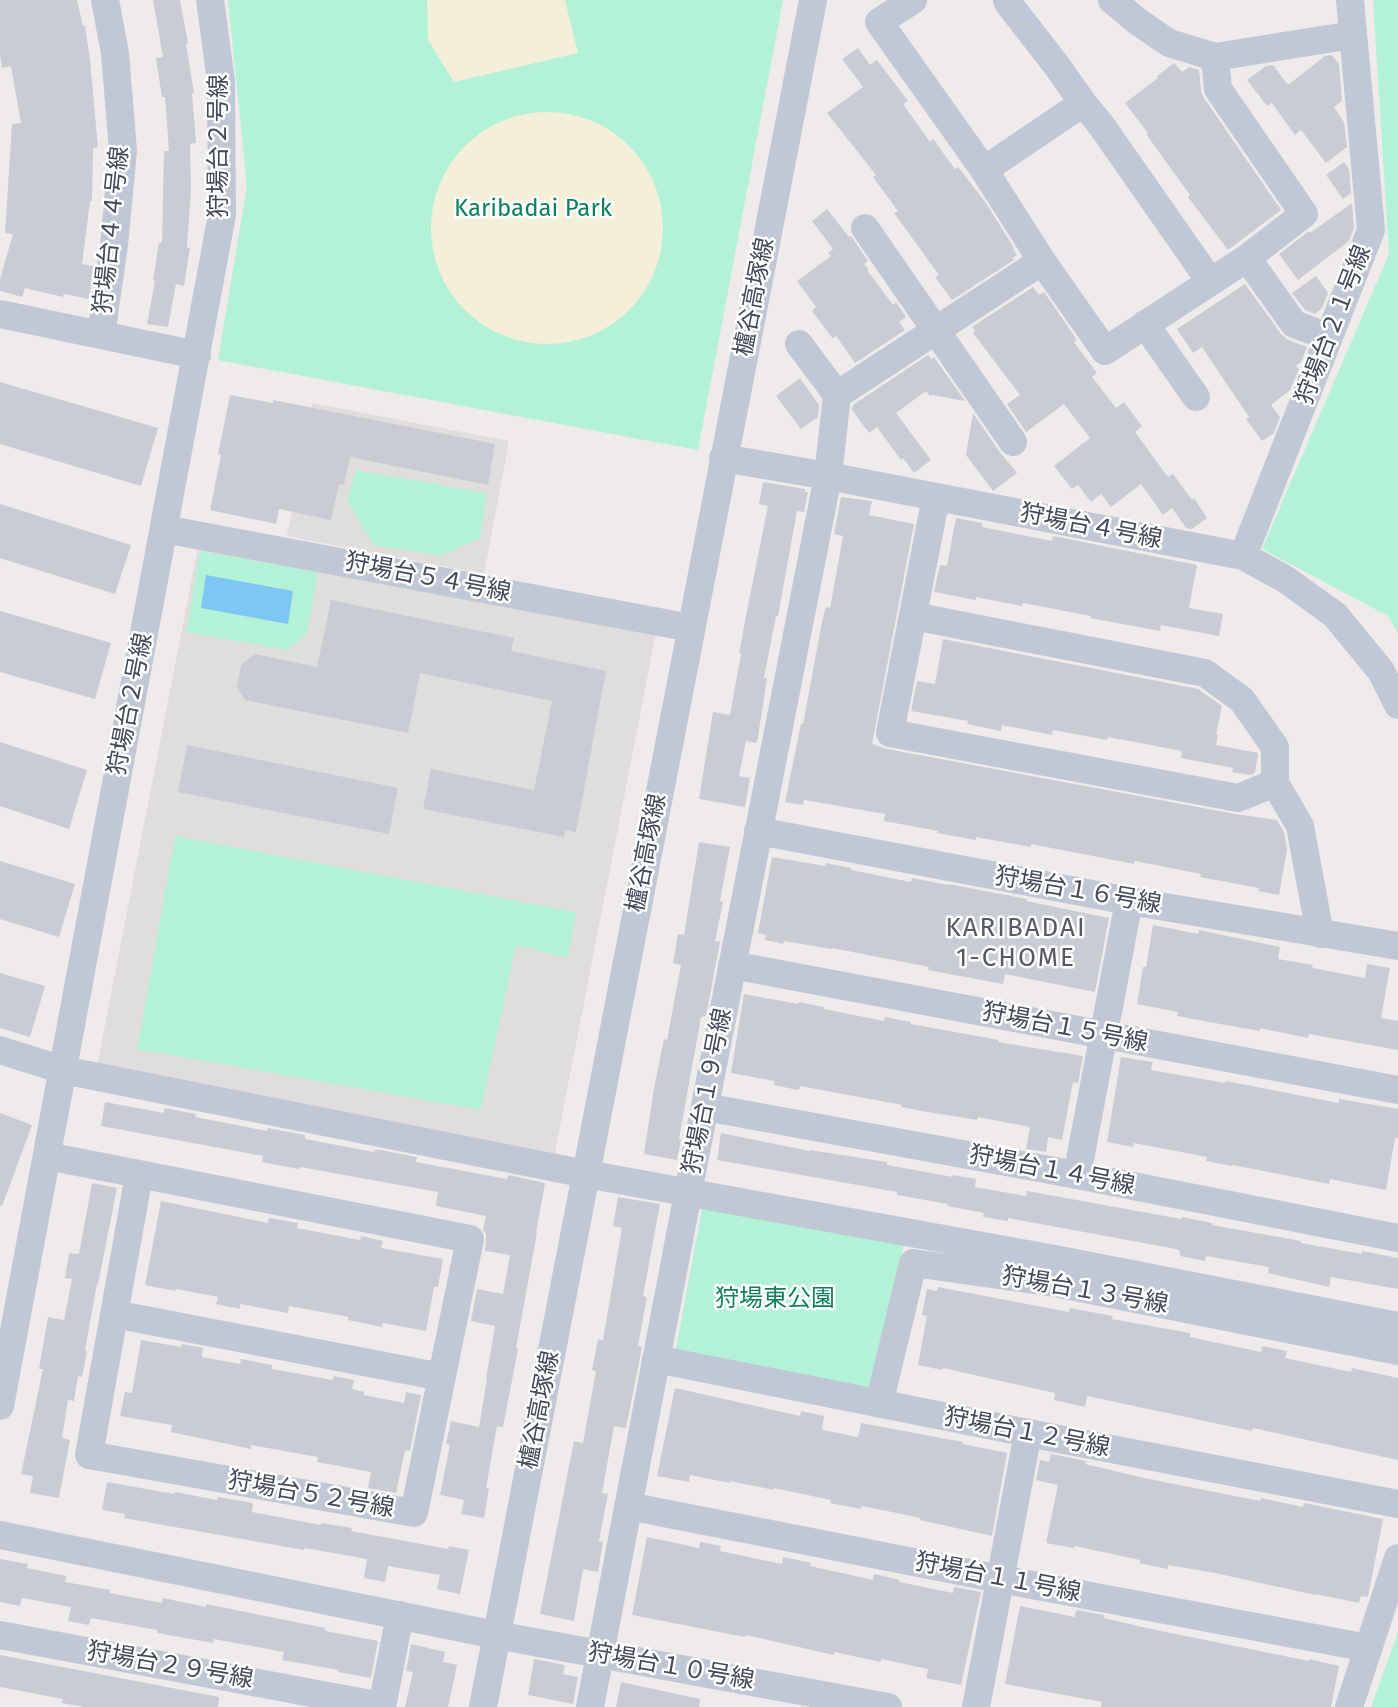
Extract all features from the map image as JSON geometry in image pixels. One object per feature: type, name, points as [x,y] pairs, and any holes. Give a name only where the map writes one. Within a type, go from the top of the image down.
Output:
[{"type":"street","name":"狩場台４４号線","points":[[101,335],[114,245],[123,151],[115,53],[105,0]]},
{"type":"street","name":"狩場台２号線","points":[[0,1406],[11,1280],[47,1156],[222,215],[221,81],[210,0]]},
{"type":"street","name":"櫨谷高塚線","points":[[483,1707],[813,0]]},
{"type":"street","points":[[913,0],[879,22],[984,170],[1104,351],[1247,258],[1304,215],[1218,89],[1215,57]]},
{"type":"street","points":[[1007,0],[1101,125],[1210,282]]},
{"type":"street","points":[[1112,0],[1169,43],[1215,57],[1353,35]]},
{"type":"street","name":"狩場台２１号線","points":[[1243,556],[1371,230],[1350,0]]},
{"type":"street","points":[[984,170],[1083,103]]},
{"type":"street","points":[[865,228],[1013,442]]},
{"type":"street","points":[[1247,258],[1294,324],[1329,337]]},
{"type":"street","points":[[799,344],[837,395],[1042,261]]},
{"type":"street","points":[[0,314],[197,355]]},
{"type":"street","points":[[1145,324],[1196,397]]},
{"type":"street","name":"狩場台１９号線","points":[[590,1707],[828,476],[837,395]]},
{"type":"street","name":"狩場台４号線","points":[[723,458],[1243,556],[1285,579],[1335,615],[1381,671],[1398,705]]},
{"type":"street","points":[[936,497],[890,733],[1238,798],[1275,783]]},
{"type":"street","name":"狩場台５４号線","points":[[164,529],[691,628]]},
{"type":"street","points":[[913,616],[1205,673],[1242,700],[1275,747],[1275,783],[1300,826],[1320,933]]},
{"type":"street","name":"狩場台１６号線","points":[[758,831],[1129,901],[1398,946]]},
{"type":"street","points":[[1077,1175],[1129,901]]},
{"type":"street","name":"狩場台１５号線","points":[[732,965],[1398,1090]]},
{"type":"street","points":[[0,1050],[63,1070],[586,1174],[1398,1326]]},
{"type":"street","name":"狩場台１４号線","points":[[705,1107],[1077,1175],[1398,1238]]},
{"type":"street","name":"狩場台５２号線","points":[[47,1156],[470,1239],[414,1513],[89,1455],[139,1175]]},
{"type":"street","name":"狩場台１３号線","points":[[879,1404],[913,1264],[1055,1283],[1398,1351]]},
{"type":"street","points":[[114,1314],[442,1377]]},
{"type":"street","name":"狩場台１２号線","points":[[656,1359],[1398,1504]]},
{"type":"street","points":[[976,1707],[1028,1433]]},
{"type":"street","name":"狩場台１１号線","points":[[628,1506],[1368,1648]]},
{"type":"street","name":"狩場台１０号線","points":[[0,1535],[496,1634],[888,1707]]},
{"type":"street","points":[[1349,1707],[1398,1558]]},
{"type":"street","points":[[382,1706],[400,1615]]},
{"type":"street","name":"狩場台２９号線","points":[[0,1635],[382,1706]]},
{"type":"shaded area","points":[[312,403],[509,441],[484,574],[287,536]]},
{"type":"shaded area","points":[[198,547],[656,633],[554,1157],[97,1066]]},
{"type":"green space","name":"Karibadai Park","points":[[228,0],[783,0],[698,450],[218,360],[247,186]]},
{"type":"green space","points":[[1373,0],[1398,0],[1398,633],[1388,616],[1262,549],[1389,254]]},
{"type":"green space","points":[[356,470],[487,493],[480,538],[441,556],[374,545],[347,501]]},
{"type":"green space","points":[[200,551],[318,572],[307,634],[287,650],[186,632]]},
{"type":"green space","points":[[175,836],[576,912],[568,958],[516,945],[481,1110],[137,1049]]},
{"type":"green space","name":"狩場東公園","points":[[703,1204],[904,1243],[874,1398],[674,1359]]},
{"type":"green space","points":[[1398,1632],[1398,1707],[1371,1707]]},
{"type":"sand","points":[[427,0],[565,0],[578,53],[454,82],[428,40]]},
{"type":"sand","points":[[547,112],[591,121],[629,146],[654,184],[663,228],[654,272],[629,310],[591,335],[547,344],[503,335],[465,310],[440,272],[431,228],[440,184],[465,146],[503,121]]},
{"type":"water","points":[[206,575],[293,591],[288,624],[201,608]]},
{"type":"building","points":[[0,0],[77,0],[85,26],[98,147],[93,148],[92,201],[82,264],[94,266],[89,299],[64,294],[63,297],[25,288],[22,297],[0,291],[0,279],[13,234],[5,233],[12,124],[21,123],[11,66],[2,68]]},
{"type":"building","points":[[153,0],[180,0],[194,93],[196,143],[190,144],[191,190],[187,248],[190,248],[184,286],[176,284],[168,327],[147,324],[159,243],[162,243],[164,151],[169,151],[165,97],[162,97],[156,58],[163,57]]},
{"type":"building","points":[[858,48],[870,65],[877,60],[908,101],[903,104],[930,142],[933,139],[955,169],[958,167],[986,203],[1017,255],[1012,258],[1014,260],[952,300],[935,277],[939,275],[894,213],[898,211],[873,177],[876,175],[827,113],[863,87],[842,59]]},
{"type":"building","points":[[1332,55],[1339,64],[1342,101],[1334,107],[1344,122],[1347,147],[1326,163],[1301,130],[1295,135],[1272,103],[1267,106],[1247,80],[1266,66],[1273,65],[1288,85],[1325,56]]},
{"type":"building","points":[[1174,63],[1182,72],[1189,67],[1199,70],[1204,98],[1281,210],[1228,250],[1188,197],[1190,195],[1125,103]]},
{"type":"building","points":[[1344,162],[1349,169],[1351,193],[1343,199],[1326,175]]},
{"type":"building","points":[[1352,203],[1354,228],[1349,241],[1298,280],[1279,254]]},
{"type":"building","points":[[827,209],[849,237],[851,236],[868,261],[864,264],[869,269],[867,270],[893,305],[896,302],[906,317],[899,322],[905,330],[855,363],[836,336],[833,339],[812,311],[816,307],[797,281],[831,256],[828,253],[833,249],[812,221]]},
{"type":"building","points":[[1316,276],[1328,293],[1322,308],[1315,314],[1305,310],[1292,293]]},
{"type":"building","points":[[1245,284],[1281,334],[1288,340],[1307,347],[1301,362],[1296,366],[1299,369],[1290,390],[1271,405],[1280,417],[1274,433],[1262,441],[1202,347],[1193,353],[1177,329]]},
{"type":"building","points":[[1033,287],[1039,295],[1044,292],[1077,340],[1074,342],[1097,373],[1092,377],[1116,408],[1124,402],[1142,426],[1135,432],[1168,477],[1173,474],[1192,500],[1194,498],[1207,518],[1192,529],[1186,528],[1172,508],[1163,515],[1141,484],[1111,507],[1101,494],[1091,502],[1078,485],[1072,489],[1054,466],[1090,438],[1064,404],[1026,432],[1007,404],[1020,395],[973,333],[975,331],[972,327]]},
{"type":"building","points":[[928,355],[931,359],[934,357],[965,401],[930,396],[926,391],[896,413],[931,460],[914,473],[877,427],[869,433],[852,410],[853,405]]},
{"type":"building","points":[[800,378],[819,405],[818,417],[801,429],[776,396]]},
{"type":"building","points":[[0,382],[158,428],[141,486],[0,444]]},
{"type":"building","points":[[230,395],[273,403],[273,400],[495,444],[488,485],[350,457],[344,485],[339,484],[331,520],[279,509],[276,524],[210,510]]},
{"type":"building","points":[[973,413],[1017,473],[993,491],[966,455]]},
{"type":"building","points":[[763,482],[805,489],[805,492],[808,492],[804,512],[797,511],[764,678],[767,678],[757,743],[746,741],[739,776],[750,778],[745,807],[699,799],[713,712],[730,715],[768,506],[759,504]]},
{"type":"building","points":[[841,497],[872,501],[869,515],[914,524],[872,744],[887,749],[1277,820],[1284,832],[1287,850],[1279,895],[1258,891],[1259,888],[1200,877],[1201,874],[1135,861],[1134,864],[1031,844],[1031,847],[976,837],[976,840],[884,821],[885,814],[804,800],[803,805],[785,802],[822,622],[826,607],[830,608],[843,536],[834,534]]},
{"type":"building","points":[[0,504],[131,545],[115,594],[0,558]]},
{"type":"building","points":[[956,518],[982,523],[982,527],[1052,541],[1053,536],[1197,565],[1189,608],[1223,614],[1219,636],[1161,625],[1160,631],[1023,603],[1022,606],[934,592],[940,565],[947,566]]},
{"type":"building","points":[[331,600],[514,638],[511,651],[606,671],[576,832],[565,830],[564,837],[423,809],[431,769],[534,790],[552,701],[420,673],[408,733],[245,700],[237,688],[241,665],[255,654],[317,667]]},
{"type":"building","points":[[0,611],[111,643],[95,699],[0,672]]},
{"type":"building","points":[[943,639],[1198,689],[1222,706],[1216,745],[1258,753],[1255,773],[1250,775],[1232,772],[1233,768],[1181,758],[1182,751],[1108,737],[1107,740],[1053,730],[1052,735],[1002,725],[1001,731],[967,724],[968,721],[911,711],[917,681],[935,684]]},
{"type":"building","points":[[0,742],[87,770],[69,829],[0,806]]},
{"type":"building","points":[[187,745],[398,788],[389,834],[178,792]]},
{"type":"building","points":[[699,842],[730,847],[715,941],[720,942],[706,1016],[701,1017],[677,1160],[644,1154],[654,1088],[664,1039],[667,1040],[681,965],[673,963],[678,934],[684,935]]},
{"type":"building","points":[[772,857],[825,866],[826,863],[911,882],[912,878],[948,884],[1109,918],[1095,992],[1005,974],[1003,984],[832,948],[765,940],[766,935],[758,933]]},
{"type":"building","points":[[0,861],[75,884],[59,937],[0,919]]},
{"type":"building","points":[[1153,925],[1198,934],[1199,930],[1280,947],[1278,959],[1365,978],[1367,964],[1390,968],[1381,1018],[1398,1021],[1398,1050],[1309,1034],[1308,1038],[1260,1028],[1260,1031],[1220,1024],[1177,1016],[1178,1012],[1137,1004]]},
{"type":"building","points":[[0,973],[45,986],[30,1037],[0,1028]]},
{"type":"building","points":[[744,994],[798,1004],[799,1002],[884,1021],[885,1017],[999,1040],[998,1042],[1083,1056],[1078,1083],[1073,1082],[1062,1140],[1048,1137],[1046,1152],[1026,1149],[1030,1127],[978,1117],[977,1120],[928,1112],[800,1086],[799,1090],[774,1085],[774,1081],[731,1073]]},
{"type":"building","points":[[1121,1057],[1153,1062],[1151,1070],[1225,1083],[1226,1081],[1339,1103],[1339,1099],[1398,1109],[1398,1138],[1395,1138],[1386,1190],[1330,1179],[1329,1184],[1206,1161],[1207,1157],[1134,1143],[1133,1147],[1107,1142]]},
{"type":"building","points":[[105,1102],[164,1113],[164,1108],[267,1131],[268,1128],[305,1135],[305,1139],[417,1157],[416,1162],[507,1179],[508,1175],[545,1183],[503,1427],[497,1426],[486,1488],[489,1489],[484,1518],[461,1514],[464,1500],[440,1495],[450,1445],[446,1444],[451,1421],[479,1427],[495,1326],[471,1321],[477,1289],[503,1294],[510,1255],[485,1251],[486,1234],[483,1230],[486,1216],[436,1206],[438,1192],[262,1162],[263,1156],[101,1126]]},
{"type":"building","points":[[0,1113],[32,1125],[2,1206],[0,1206]]},
{"type":"building","points":[[721,1133],[810,1151],[887,1162],[887,1165],[953,1177],[976,1179],[975,1187],[1026,1196],[1027,1191],[1181,1219],[1182,1217],[1301,1243],[1398,1258],[1398,1289],[1331,1277],[1329,1287],[1268,1273],[1269,1267],[1206,1256],[1205,1261],[1180,1256],[1180,1251],[1176,1249],[1008,1218],[1008,1221],[983,1217],[984,1213],[897,1195],[897,1192],[717,1160]]},
{"type":"building","points":[[92,1183],[117,1188],[97,1284],[82,1377],[78,1376],[74,1401],[68,1400],[62,1438],[70,1440],[59,1498],[30,1493],[33,1476],[21,1474],[43,1369],[39,1369],[48,1317],[64,1320],[72,1279],[65,1278],[69,1253],[79,1254]]},
{"type":"building","points":[[618,1197],[660,1204],[643,1296],[647,1297],[638,1346],[642,1347],[626,1428],[614,1426],[602,1493],[608,1494],[599,1541],[603,1542],[598,1572],[583,1569],[574,1621],[540,1614],[574,1441],[583,1443],[596,1371],[592,1370],[598,1339],[603,1340],[622,1228],[613,1226]]},
{"type":"building","points":[[161,1201],[268,1223],[269,1218],[298,1223],[297,1228],[360,1240],[361,1236],[383,1241],[381,1248],[443,1259],[438,1287],[434,1287],[426,1331],[383,1323],[382,1327],[348,1320],[349,1317],[289,1306],[288,1313],[240,1304],[240,1309],[216,1304],[218,1297],[145,1285]]},
{"type":"building","points":[[938,1287],[1069,1312],[1070,1308],[1113,1316],[1112,1319],[1190,1333],[1190,1337],[1261,1352],[1262,1346],[1287,1351],[1285,1358],[1351,1372],[1352,1368],[1398,1378],[1398,1460],[1253,1428],[1252,1431],[1087,1396],[1085,1407],[1054,1400],[1055,1393],[918,1365],[927,1316],[922,1315],[927,1289],[937,1291]]},
{"type":"building","points":[[141,1340],[203,1348],[202,1357],[240,1364],[241,1359],[272,1365],[272,1369],[333,1380],[334,1376],[354,1380],[352,1389],[364,1392],[364,1395],[404,1403],[406,1392],[421,1395],[410,1451],[405,1450],[396,1493],[368,1488],[371,1472],[317,1462],[318,1457],[251,1445],[251,1449],[171,1432],[172,1425],[120,1416],[125,1392],[132,1393]]},
{"type":"building","points":[[675,1388],[800,1416],[801,1411],[824,1416],[822,1430],[858,1437],[861,1423],[1007,1453],[992,1536],[892,1512],[830,1503],[831,1500],[774,1488],[690,1475],[689,1482],[657,1476]]},
{"type":"building","points":[[1051,1454],[1144,1478],[1260,1501],[1261,1498],[1303,1507],[1304,1503],[1383,1519],[1368,1597],[1361,1596],[1359,1603],[1215,1573],[1168,1565],[1168,1569],[1075,1546],[1046,1543],[1058,1485],[1036,1480],[1040,1460],[1049,1462]]},
{"type":"building","points":[[107,1482],[174,1494],[175,1492],[253,1503],[252,1512],[352,1528],[351,1531],[448,1549],[449,1546],[469,1550],[460,1594],[437,1589],[440,1575],[388,1566],[385,1582],[364,1578],[367,1559],[124,1518],[125,1514],[102,1510]]},
{"type":"building","points":[[647,1537],[699,1548],[700,1542],[721,1546],[720,1551],[782,1564],[783,1557],[873,1580],[874,1574],[953,1593],[954,1587],[981,1592],[961,1685],[926,1678],[928,1669],[881,1659],[881,1662],[834,1652],[834,1655],[746,1635],[745,1637],[632,1615]]},
{"type":"building","points":[[0,1559],[28,1564],[27,1568],[66,1576],[65,1582],[110,1590],[110,1593],[162,1603],[163,1598],[206,1607],[206,1604],[378,1641],[371,1678],[282,1660],[284,1652],[214,1639],[213,1643],[91,1618],[89,1625],[68,1621],[71,1607],[22,1598],[20,1606],[0,1602]]},
{"type":"building","points":[[1020,1606],[1075,1617],[1076,1610],[1104,1615],[1104,1618],[1151,1629],[1339,1666],[1331,1707],[1101,1707],[1102,1702],[1005,1684]]},
{"type":"building","points":[[411,1644],[445,1652],[443,1662],[457,1665],[448,1707],[405,1707],[413,1672],[406,1671]]},
{"type":"building","points":[[0,1655],[219,1697],[218,1707],[84,1707],[62,1703],[63,1699],[0,1687]]},
{"type":"building","points":[[534,1659],[565,1665],[563,1674],[578,1677],[573,1704],[528,1695]]},
{"type":"building","points":[[621,1682],[700,1699],[699,1707],[616,1707]]},
{"type":"district","name":"KARIBADAI 1-CHOME","points":[[1016,944]]}]
